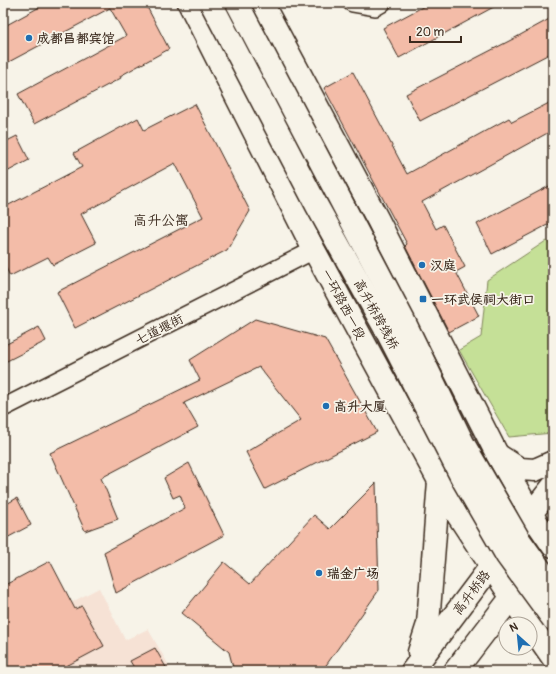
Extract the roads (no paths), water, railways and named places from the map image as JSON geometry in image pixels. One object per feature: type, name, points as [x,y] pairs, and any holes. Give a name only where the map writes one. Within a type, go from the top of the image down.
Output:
[{"type":"main road","name":"一环路西一段","points":[[189,3],[314,250],[457,514],[524,616]]},
{"type":"main road","name":"高升桥跨线桥","points":[[211,3],[317,206],[387,332],[463,480],[507,556],[553,619]]},
{"type":"main road","name":"高升桥跨线桥","points":[[238,3],[339,198],[404,319],[463,443],[520,541],[553,587]]},
{"type":"main road","points":[[262,3],[378,220],[497,454],[531,514],[552,542],[512,598],[455,671]]},
{"type":"main road","points":[[497,454],[520,469],[535,470],[553,462]]},
{"type":"main road","points":[[413,670],[428,624],[439,481]]},
{"type":"main road","name":"高升桥路","points":[[413,670],[491,565],[553,486]]},
{"type":"main road","name":"一环路西一段","points":[[538,636],[553,658]]},
{"type":"street","points":[[352,3],[375,7],[382,3]]},
{"type":"street","name":"七道堰街","points":[[3,408],[314,250]]},
{"type":"place","name":"成都昌都宾馆","points":[[29,38]]},
{"type":"place","name":"汉庭","points":[[422,265]]},
{"type":"place","name":"一环武侯祠大街口","points":[[423,299]]},
{"type":"place","name":"高升大厦","points":[[326,406]]},
{"type":"place","name":"瑞金广场","points":[[319,573]]},
{"type":"district","name":"高升公寓","points":[[161,220]]}]
